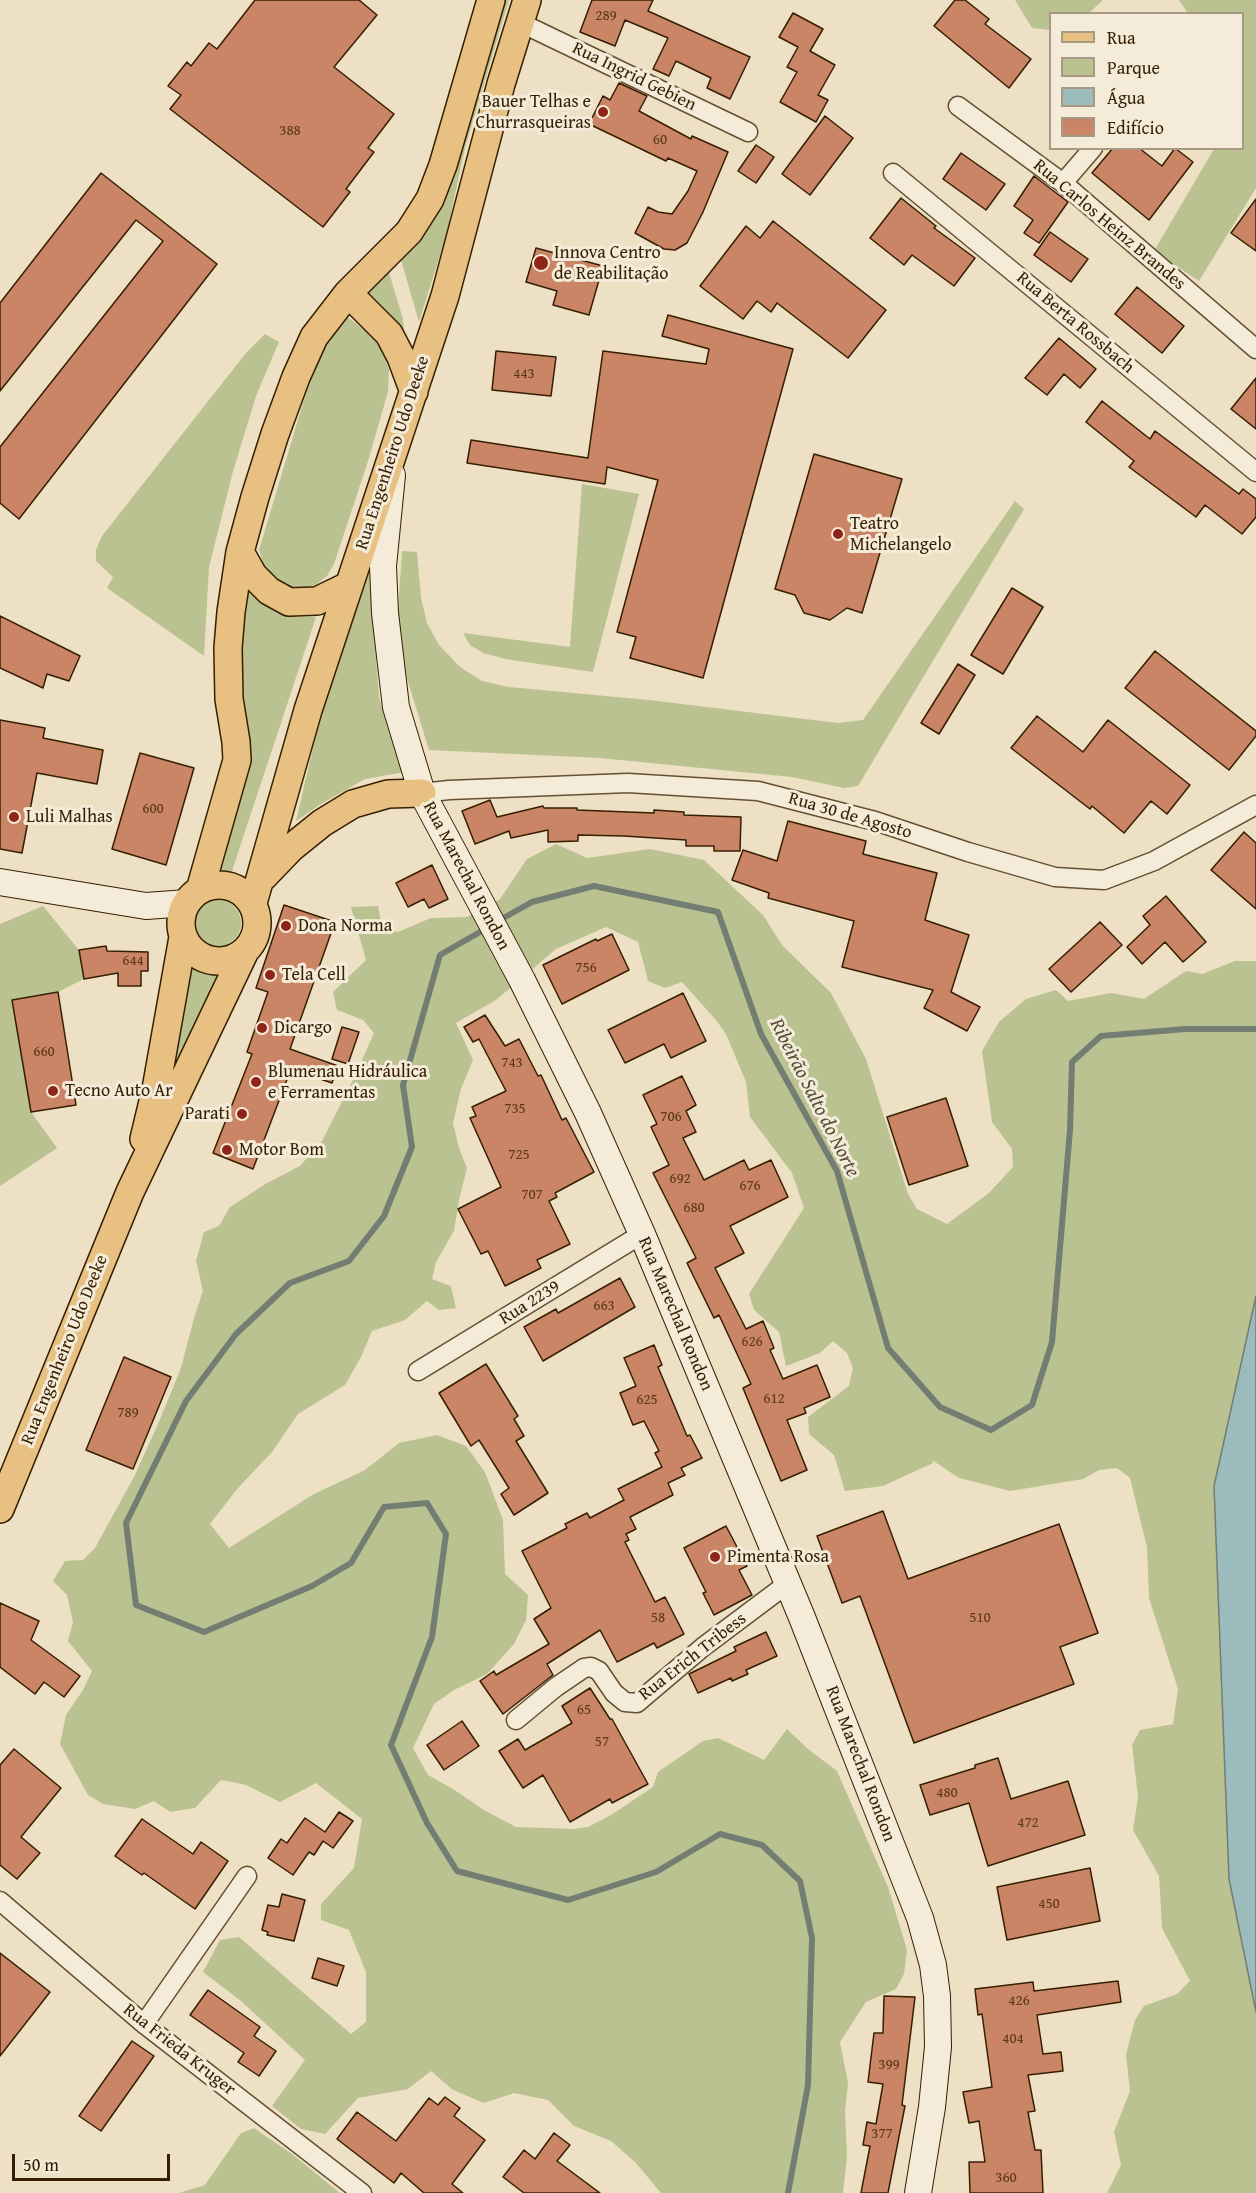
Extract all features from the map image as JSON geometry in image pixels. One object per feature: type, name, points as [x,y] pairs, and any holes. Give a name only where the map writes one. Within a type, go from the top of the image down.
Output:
[{"type":"main road","name":"Rua Engenheiro Udo Deeke","points":[[130,1192],[156,1089],[188,914],[237,760],[237,742],[229,699],[228,648],[240,552],[255,497],[296,377],[314,337],[348,293],[409,232],[430,199],[443,165],[491,0]]},
{"type":"main road","name":"Rua Engenheiro Udo Deeke","points":[[257,892],[308,710],[445,296],[523,11]]},
{"type":"main road","points":[[348,293],[389,334],[401,357],[414,392]]},
{"type":"main road","name":"Rua Marechal Rondon","points":[[395,448],[383,566],[385,613],[396,707],[422,793],[522,980],[588,1113],[642,1234],[788,1584],[916,1907],[933,1965],[937,1996],[938,2047],[932,2107],[918,2193]]},
{"type":"main road","points":[[240,552],[253,574],[269,591],[289,602],[317,601],[348,586]]},
{"type":"main road","points":[[188,914],[197,956],[216,963],[234,959],[245,951],[256,931],[257,892],[291,848],[322,823],[353,804],[388,794],[422,793]]},
{"type":"main road","points":[[0,882],[188,914]]},
{"type":"main road","points":[[188,914],[216,884],[257,892]]},
{"type":"main road","name":"Rua Engenheiro Udo Deeke","points":[[0,1509],[130,1192],[245,951]]},
{"type":"street","name":"Rua Ingrid Gebien","points":[[523,11],[748,132]]},
{"type":"street","name":"Rua Carlos Heinz Brandes","points":[[958,106],[1063,183],[1256,349]]},
{"type":"street","points":[[1063,183],[1091,150]]},
{"type":"street","name":"Rua Berta Rossbach","points":[[893,173],[1256,472]]},
{"type":"street","name":"Rua 30 de Agosto","points":[[422,793],[628,783],[758,791],[875,821],[1055,878],[1104,880],[1154,861],[1256,805]]},
{"type":"street","name":"Rua 2239","points":[[418,1371],[642,1234]]},
{"type":"street","name":"Rua Erich Tribess","points":[[516,1720],[556,1687],[584,1668],[591,1667],[599,1671],[614,1694],[625,1702],[637,1703],[703,1647],[788,1584]]},
{"type":"street","points":[[144,2024],[247,1876]]},
{"type":"street","name":"Rua Frieda Kruger","points":[[0,1901],[144,2024],[362,2193]]},
{"type":"green space","points":[[501,0],[509,0],[465,148],[446,236],[419,322],[401,260],[418,244],[441,206]]},
{"type":"green space","points":[[1015,0],[1103,0],[1090,12],[1049,12],[1049,30],[1032,28]]},
{"type":"green space","points":[[1179,0],[1256,0],[1256,188],[1199,281],[1154,251],[1213,150],[1244,150],[1244,12],[1187,12]]},
{"type":"green space","points":[[387,266],[403,319],[405,340],[388,312],[375,298],[362,290]]},
{"type":"green space","points":[[345,315],[373,337],[383,352],[389,369],[388,392],[334,564],[327,576],[317,584],[296,589],[284,586],[266,572],[259,550],[309,383],[327,340]]},
{"type":"green space","points":[[265,334],[279,342],[256,396],[232,475],[209,567],[204,656],[107,588],[113,577],[96,561],[96,550],[102,536],[246,353]]},
{"type":"green space","points":[[582,484],[639,494],[593,672],[505,659],[483,653],[470,645],[463,633],[570,647]]},
{"type":"green space","points":[[1015,501],[1024,509],[858,786],[844,788],[792,777],[600,758],[429,750],[406,675],[398,611],[402,551],[417,552],[421,598],[427,623],[439,645],[460,667],[482,681],[509,687],[649,700],[838,723],[863,720]]},
{"type":"green space","points":[[375,557],[374,634],[379,697],[393,745],[405,772],[365,779],[296,821],[322,709]]},
{"type":"green space","points":[[246,586],[260,600],[279,613],[297,617],[316,617],[232,871],[219,870],[239,683]]},
{"type":"green space","points":[[556,844],[587,858],[650,849],[704,860],[763,915],[782,945],[831,993],[866,1059],[908,1194],[917,1209],[947,1224],[989,1193],[1013,1167],[1012,1149],[992,1122],[982,1051],[999,1022],[1026,999],[1056,990],[1068,1001],[1111,993],[1144,999],[1186,971],[1202,974],[1235,961],[1256,961],[1256,1296],[1214,1487],[1229,1879],[1256,2013],[1256,2193],[1107,2193],[1121,2165],[1114,2132],[1130,2091],[1126,2055],[1135,2020],[1144,2006],[1177,1994],[1190,1981],[1162,1928],[1159,1876],[1133,1830],[1138,1797],[1132,1745],[1140,1730],[1173,1724],[1178,1689],[1149,1598],[1147,1547],[1130,1478],[1117,1468],[1099,1470],[1083,1479],[1010,1491],[959,1478],[932,1460],[933,1463],[883,1486],[845,1491],[834,1455],[809,1434],[808,1417],[849,1386],[853,1368],[847,1353],[833,1341],[820,1353],[786,1366],[779,1332],[754,1310],[749,1294],[804,1208],[792,1173],[750,1117],[746,1082],[726,1034],[716,1020],[682,982],[665,988],[648,981],[638,942],[606,927],[556,949],[496,1000],[456,1023],[473,1060],[461,1089],[453,1123],[467,1168],[454,1231],[436,1262],[432,1279],[451,1286],[456,1308],[439,1310],[427,1301],[405,1320],[372,1331],[345,1385],[298,1414],[272,1452],[238,1488],[210,1524],[229,1548],[312,1495],[365,1470],[399,1443],[437,1435],[466,1446],[485,1472],[503,1520],[505,1574],[528,1595],[526,1620],[514,1644],[487,1674],[454,1690],[434,1704],[413,1748],[428,1775],[516,1827],[574,1829],[588,1827],[611,1815],[653,1787],[658,1772],[703,1741],[718,1738],[764,1760],[787,1729],[808,1749],[837,1771],[888,1887],[907,1950],[904,1974],[896,1989],[866,2002],[840,2042],[848,2083],[845,2111],[847,2156],[843,2193],[661,2193],[635,2162],[611,2141],[574,2126],[548,2100],[514,2093],[484,2103],[453,2090],[431,2071],[408,2089],[358,2098],[325,2134],[301,2129],[272,2106],[305,2060],[241,2001],[203,1972],[220,1940],[239,1937],[351,2034],[366,2022],[366,1972],[349,1930],[321,1920],[321,1904],[354,1868],[362,1819],[316,1783],[280,1802],[246,1785],[221,1780],[195,1808],[170,1812],[154,1801],[135,1809],[103,1804],[88,1795],[60,1744],[66,1715],[83,1690],[92,1671],[68,1641],[73,1622],[67,1595],[53,1581],[65,1561],[83,1560],[95,1548],[135,1475],[158,1424],[181,1368],[203,1291],[196,1261],[204,1232],[219,1226],[230,1207],[267,1183],[300,1166],[322,1141],[374,1033],[363,1020],[337,1010],[333,992],[366,960],[351,907],[378,906],[382,927],[398,932],[431,918],[467,917],[500,899],[527,859]]},
{"type":"green space","points":[[218,900],[234,907],[241,923],[234,939],[218,946],[202,939],[195,923],[202,907]]},
{"type":"green space","points":[[43,906],[79,950],[84,979],[58,992],[12,1000],[31,1112],[57,1148],[0,1186],[0,924]]},
{"type":"green space","points":[[186,963],[208,974],[221,977],[173,1078]]},
{"type":"green space","points":[[254,2128],[292,2154],[340,2193],[179,2193],[205,2185],[241,2133]]},
{"type":"water","points":[[1256,1296],[1256,2012],[1229,1879],[1214,1486]]},
{"type":"building","points":[[255,0],[359,0],[377,15],[334,67],[394,114],[368,148],[374,152],[346,189],[350,192],[323,227],[170,109],[181,95],[168,86],[187,62],[191,66],[209,43],[217,49]]},
{"type":"building","points":[[592,0],[653,0],[648,11],[750,57],[730,99],[707,88],[711,78],[676,61],[669,76],[653,69],[668,38],[625,20],[615,46],[580,32]]},
{"type":"building","points":[[955,0],[965,0],[989,19],[985,24],[1031,59],[1009,88],[934,26]]},
{"type":"building","points":[[793,13],[823,29],[810,51],[835,65],[818,95],[828,100],[816,122],[780,102],[797,72],[787,67],[798,47],[779,37]]},
{"type":"building","points":[[619,83],[647,96],[639,111],[691,139],[692,136],[728,152],[703,212],[687,243],[675,250],[664,249],[635,233],[648,207],[658,212],[672,214],[688,191],[697,171],[668,158],[666,161],[589,124],[603,96],[610,100]]},
{"type":"building","points":[[825,116],[853,138],[810,195],[782,174]]},
{"type":"building","points":[[756,145],[774,157],[756,183],[738,171]]},
{"type":"building","points":[[1111,150],[1142,150],[1162,166],[1174,150],[1178,150],[1193,162],[1149,220],[1092,173]]},
{"type":"building","points":[[961,153],[1005,184],[986,210],[943,179]]},
{"type":"building","points":[[101,173],[217,264],[19,519],[0,503],[0,447],[163,241],[136,220],[0,391],[0,303]]},
{"type":"building","points":[[1034,176],[1068,202],[1039,243],[1024,233],[1033,220],[1014,206]]},
{"type":"building","points":[[901,198],[936,226],[934,228],[975,258],[954,286],[912,255],[904,265],[870,238]]},
{"type":"building","points":[[1256,199],[1256,251],[1231,233]]},
{"type":"building","points":[[773,221],[886,310],[848,358],[777,303],[771,312],[757,301],[743,319],[700,286],[746,226],[760,238]]},
{"type":"building","points":[[1050,232],[1088,259],[1071,282],[1034,255]]},
{"type":"building","points":[[536,248],[603,266],[589,315],[553,305],[557,291],[526,282]]},
{"type":"building","points":[[1137,287],[1184,326],[1162,353],[1115,314]]},
{"type":"building","points":[[668,315],[793,349],[703,678],[630,658],[636,637],[617,632],[658,480],[607,467],[605,484],[467,463],[471,440],[588,458],[603,351],[706,364],[709,349],[662,336]]},
{"type":"building","points":[[1059,338],[1096,369],[1080,388],[1064,374],[1047,395],[1025,378]]},
{"type":"building","points":[[496,351],[556,357],[551,396],[492,390]]},
{"type":"building","points":[[1256,378],[1256,429],[1231,409]]},
{"type":"building","points":[[1102,401],[1150,439],[1155,431],[1239,494],[1243,489],[1256,499],[1256,517],[1242,534],[1205,505],[1196,517],[1129,467],[1134,461],[1086,422]]},
{"type":"building","name":"Teatro Michelangelo","points":[[814,454],[902,479],[862,613],[847,608],[830,620],[804,613],[795,595],[775,589]]},
{"type":"building","points":[[1012,588],[1043,607],[1003,674],[971,655]]},
{"type":"building","points":[[0,616],[80,656],[69,681],[47,674],[43,688],[0,668]]},
{"type":"building","points":[[1155,651],[1256,731],[1256,736],[1229,770],[1125,688]]},
{"type":"building","points":[[958,664],[975,675],[939,734],[921,723]]},
{"type":"building","points":[[1037,716],[1083,752],[1108,720],[1190,785],[1167,814],[1151,801],[1124,833],[1092,806],[1090,809],[1011,748]]},
{"type":"building","name":"Luli Malhas","points":[[0,720],[45,728],[43,738],[103,750],[97,784],[37,773],[22,853],[0,849]]},
{"type":"building","name":"Luli Malhas","points":[[140,753],[194,768],[166,865],[112,849]]},
{"type":"building","points":[[490,800],[497,817],[543,806],[544,808],[654,813],[654,810],[684,812],[684,815],[741,817],[740,851],[714,851],[714,846],[686,846],[686,840],[624,836],[578,835],[578,841],[548,842],[548,830],[511,838],[509,831],[475,844],[462,811]]},
{"type":"building","points":[[788,821],[866,841],[863,854],[937,873],[925,920],[969,935],[951,992],[980,1007],[967,1031],[924,1008],[933,990],[842,967],[854,921],[768,898],[769,893],[732,880],[743,850],[777,861]]},
{"type":"building","points":[[1244,832],[1256,843],[1256,909],[1211,870]]},
{"type":"building","points":[[432,865],[448,899],[429,908],[424,899],[408,907],[396,883]]},
{"type":"building","points":[[1166,896],[1206,942],[1183,962],[1165,942],[1142,964],[1127,947],[1150,925],[1143,916]]},
{"type":"building","points":[[284,905],[335,922],[290,1049],[338,1066],[332,1083],[291,1069],[253,1169],[213,1153],[252,1054],[247,1052],[268,992],[256,988]]},
{"type":"building","points":[[1100,922],[1122,945],[1071,992],[1049,969]]},
{"type":"building","points":[[612,934],[629,970],[562,1004],[543,965],[596,939],[597,941]]},
{"type":"building","points":[[106,946],[107,951],[148,952],[148,971],[141,971],[141,986],[118,986],[118,973],[84,979],[79,950]]},
{"type":"building","points":[[58,992],[76,1105],[31,1112],[12,1000]]},
{"type":"building","points":[[683,993],[706,1041],[671,1058],[664,1044],[625,1063],[608,1030]]},
{"type":"building","points":[[485,1015],[505,1046],[519,1039],[538,1076],[541,1075],[562,1120],[566,1118],[594,1172],[555,1193],[557,1197],[549,1201],[570,1244],[537,1260],[541,1268],[505,1286],[488,1251],[481,1254],[458,1209],[501,1187],[470,1118],[476,1116],[472,1107],[506,1091],[479,1039],[473,1042],[464,1027]]},
{"type":"building","points":[[342,1027],[359,1032],[348,1064],[332,1059]]},
{"type":"building","points":[[682,1076],[696,1105],[686,1111],[696,1132],[683,1138],[704,1180],[744,1160],[749,1170],[771,1160],[788,1197],[730,1226],[744,1253],[715,1268],[746,1329],[763,1321],[774,1348],[770,1350],[783,1379],[817,1365],[830,1397],[804,1408],[806,1413],[787,1420],[807,1470],[781,1481],[743,1388],[751,1384],[719,1315],[714,1318],[687,1263],[696,1258],[653,1173],[669,1165],[651,1127],[657,1124],[643,1095]]},
{"type":"building","points":[[946,1098],[968,1166],[909,1185],[887,1117]]},
{"type":"building","points":[[620,1278],[635,1307],[543,1361],[524,1327],[556,1309],[558,1313]]},
{"type":"building","points":[[654,1345],[662,1365],[658,1367],[687,1436],[690,1435],[702,1458],[681,1468],[685,1475],[668,1483],[673,1495],[630,1517],[636,1529],[626,1534],[629,1540],[625,1542],[655,1602],[665,1597],[684,1634],[657,1648],[654,1643],[617,1662],[600,1630],[547,1664],[553,1675],[503,1714],[480,1681],[494,1671],[496,1675],[549,1644],[534,1619],[551,1608],[522,1551],[567,1528],[565,1524],[587,1513],[590,1518],[624,1500],[618,1489],[662,1467],[655,1453],[659,1451],[644,1421],[633,1425],[620,1393],[636,1386],[624,1358]]},
{"type":"building","points":[[124,1357],[171,1377],[133,1469],[86,1450]]},
{"type":"building","points":[[486,1364],[518,1416],[514,1419],[524,1436],[516,1441],[548,1493],[514,1515],[501,1494],[509,1488],[479,1440],[471,1446],[439,1393]]},
{"type":"building","points":[[883,1511],[908,1579],[1059,1524],[1098,1633],[1060,1647],[1074,1684],[914,1743],[860,1596],[842,1603],[817,1536]]},
{"type":"building","name":"Pimenta Rosa","points":[[726,1526],[747,1566],[739,1570],[752,1595],[714,1615],[703,1593],[706,1592],[684,1548]]},
{"type":"building","points":[[0,1603],[39,1621],[31,1640],[80,1676],[64,1697],[44,1682],[35,1694],[0,1667]]},
{"type":"building","points":[[766,1632],[777,1656],[746,1670],[748,1674],[732,1681],[731,1678],[698,1693],[689,1674],[736,1651],[734,1647]]},
{"type":"building","points":[[590,1688],[612,1719],[648,1784],[612,1803],[610,1799],[570,1822],[543,1775],[523,1788],[499,1751],[518,1739],[525,1750],[572,1723],[562,1706]]},
{"type":"building","points":[[462,1721],[479,1746],[444,1770],[427,1745]]},
{"type":"building","points":[[14,1749],[61,1788],[21,1837],[40,1853],[17,1879],[0,1865],[0,1765]]},
{"type":"building","points":[[998,1758],[1011,1799],[1068,1781],[1085,1835],[988,1866],[969,1803],[930,1815],[920,1785],[975,1768],[975,1765]]},
{"type":"building","points":[[339,1812],[353,1821],[333,1848],[323,1841],[314,1855],[309,1852],[293,1875],[268,1858],[281,1839],[287,1843],[305,1818],[325,1832]]},
{"type":"building","points":[[142,1819],[193,1854],[201,1842],[228,1861],[195,1909],[144,1873],[142,1875],[115,1856]]},
{"type":"building","points":[[1090,1868],[1100,1921],[1007,1940],[997,1887]]},
{"type":"building","points":[[282,1894],[305,1900],[294,1941],[267,1935],[268,1932],[262,1930],[268,1905],[279,1907]]},
{"type":"building","points":[[0,1953],[50,1992],[0,2056]]},
{"type":"building","points":[[318,1958],[344,1966],[337,1986],[312,1978]]},
{"type":"building","points":[[1118,1981],[1121,2002],[1037,2015],[1043,2054],[1061,2052],[1063,2071],[1028,2075],[1035,2111],[1028,2112],[1035,2150],[1041,2150],[1043,2193],[970,2193],[969,2162],[985,2162],[979,2121],[969,2123],[963,2092],[992,2087],[982,2014],[978,2015],[975,1989],[1033,1982],[1034,1991]]},
{"type":"building","points":[[208,1990],[260,2027],[254,2036],[276,2051],[259,2076],[238,2062],[244,2053],[190,2015]]},
{"type":"building","points":[[884,1996],[915,1997],[902,2105],[905,2106],[888,2193],[861,2193],[870,2146],[863,2145],[867,2122],[876,2124],[883,2084],[868,2082],[874,2033],[883,2033]]},
{"type":"building","points":[[132,2041],[154,2056],[101,2131],[79,2116]]},
{"type":"building","points":[[445,2097],[460,2108],[454,2116],[485,2140],[452,2184],[463,2193],[424,2193],[401,2173],[394,2183],[337,2139],[357,2112],[396,2141],[429,2098],[438,2105]]},
{"type":"building","points":[[554,2133],[570,2145],[557,2161],[600,2193],[524,2193],[503,2177],[524,2150],[535,2159]]},
{"type":"waterway","name":"Ribeirão Salto do Norte","points":[[498,921],[532,902],[594,886],[718,912],[761,1034],[837,1171],[888,1348],[940,1407],[991,1430],[1032,1405],[1052,1342],[1070,1130],[1072,1062],[1101,1036],[1185,1029],[1256,1029]]},
{"type":"waterway","name":"Ribeirão Salto do Norte","points":[[487,928],[440,955],[403,1085],[412,1147],[384,1216],[349,1261],[290,1283],[236,1334],[186,1401],[126,1523],[136,1605],[204,1632],[312,1586],[351,1563],[384,1507],[427,1503],[446,1534],[432,1637],[391,1745],[427,1823],[457,1871],[568,1900],[656,1872],[720,1834],[762,1845],[800,1881],[812,1938],[808,2085],[788,2193]]},
{"type":"place","name":"Bauer Telhas e Churrasqueiras","points":[[603,112]]},
{"type":"place","name":"Innova Centro de Reabilitação","points":[[541,263]]},
{"type":"place","name":"Teatro Michelangelo","points":[[838,534]]},
{"type":"place","name":"Luli Malhas","points":[[14,817]]},
{"type":"place","name":"Dona Norma","points":[[286,926]]},
{"type":"place","name":"Tela Cell","points":[[270,975]]},
{"type":"place","name":"Dicargo","points":[[262,1028]]},
{"type":"place","name":"Blumenau Hidráulica e Ferramentas","points":[[256,1082]]},
{"type":"place","name":"Tecno Auto Ar","points":[[53,1091]]},
{"type":"place","name":"Parati","points":[[242,1114]]},
{"type":"place","name":"Motor Bom","points":[[227,1150]]},
{"type":"place","name":"Pimenta Rosa","points":[[715,1557]]}]
